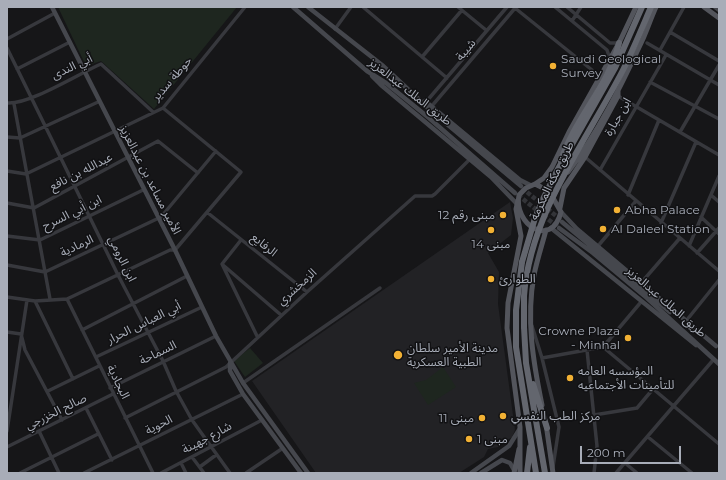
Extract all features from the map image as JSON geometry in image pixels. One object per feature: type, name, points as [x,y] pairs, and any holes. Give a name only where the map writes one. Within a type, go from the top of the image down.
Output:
[{"type":"highway","name":"طريق مكة المكرمة","points":[[536,473],[516,347],[517,298],[522,262],[535,218],[558,169],[615,68],[642,7]]},
{"type":"highway","name":"طريق مكة المكرمة","points":[[545,473],[526,363],[524,295],[531,261],[544,217],[564,176],[622,71],[652,10]]},
{"type":"highway","points":[[558,169],[568,142],[613,63],[620,43]]},
{"type":"highway","points":[[526,363],[547,428]]},
{"type":"highway","points":[[527,473],[530,436]]},
{"type":"main road","name":"الأمير مساعد بن عبدالعزيز","points":[[52,7],[98,102],[175,250],[216,336],[230,361]]},
{"type":"main road","name":"طريق الملك عبدالعزيز","points":[[293,7],[367,71],[386,83],[429,118],[515,193]]},
{"type":"main road","name":"طريق الملك عبدالعزيز","points":[[308,7],[382,65],[429,109],[521,186]]},
{"type":"main road","points":[[520,473],[520,427],[507,328],[508,303],[520,236],[516,209],[522,190],[544,178],[552,167],[569,132],[620,43],[636,7]]},
{"type":"main road","points":[[564,176],[588,143],[618,90],[642,40],[652,10],[657,7]]},
{"type":"main road","points":[[715,7],[719,10]]},
{"type":"main road","points":[[705,8],[719,18]]},
{"type":"main road","points":[[382,65],[520,180],[549,191],[560,210],[577,229],[717,348]]},
{"type":"main road","points":[[367,71],[381,86],[470,159],[512,196],[518,203],[529,226],[539,231],[548,229],[556,224],[564,188],[585,156],[618,96],[618,90]]},
{"type":"main road","name":"طريق الملك عبدالعزيز","points":[[562,222],[702,339],[717,348]]},
{"type":"main road","name":"طريق الملك عبدالعزيز","points":[[559,228],[593,253],[647,298],[719,364]]},
{"type":"main road","points":[[548,229],[534,275],[530,316],[533,360],[547,428],[553,473]]},
{"type":"main road","points":[[548,229],[709,355]]},
{"type":"main road","points":[[513,273],[526,249],[531,249],[536,252],[537,264]]},
{"type":"main road","points":[[230,361],[278,436],[308,473]]},
{"type":"main road","points":[[230,361],[230,371],[243,394],[262,420],[278,436],[282,448],[301,473]]},
{"type":"main road","points":[[471,473],[509,446],[516,437],[520,427]]},
{"type":"main road","points":[[514,472],[521,440]]},
{"type":"main road","points":[[481,473],[502,460],[510,463],[514,472]]},
{"type":"street","name":"حوطة سدير","points":[[26,174],[163,108],[245,7]]},
{"type":"street","points":[[335,29],[351,7]]},
{"type":"street","points":[[363,7],[447,78]]},
{"type":"street","points":[[458,7],[486,30]]},
{"type":"street","name":"شيبة","points":[[426,102],[507,7]]},
{"type":"street","points":[[555,7],[605,48],[610,59]]},
{"type":"street","points":[[567,7],[609,42],[614,44],[620,43]]},
{"type":"street","points":[[572,21],[581,7]]},
{"type":"street","points":[[660,50],[684,7]]},
{"type":"street","points":[[516,8],[592,70]]},
{"type":"street","name":"شيبة","points":[[431,107],[516,8]]},
{"type":"street","points":[[422,57],[462,10]]},
{"type":"street","points":[[7,39],[55,13]]},
{"type":"street","points":[[670,32],[719,61]]},
{"type":"street","points":[[17,69],[70,42]]},
{"type":"street","points":[[605,48],[609,42]]},
{"type":"street","points":[[647,43],[719,85]]},
{"type":"street","name":"ابن الرومي","points":[[7,51],[46,127],[118,275],[163,361],[176,391],[192,420],[230,473]]},
{"type":"street","name":"ابن جبارة","points":[[600,170],[666,55]]},
{"type":"street","name":"أبي الندى","points":[[7,104],[14,104],[31,98],[101,64],[153,112]]},
{"type":"street","points":[[680,132],[719,65]]},
{"type":"street","points":[[650,82],[719,119]]},
{"type":"street","points":[[618,96],[719,155]]},
{"type":"street","points":[[7,137],[20,138],[98,102]]},
{"type":"street","points":[[14,104],[50,299]]},
{"type":"street","points":[[7,297],[35,301],[50,299],[67,300],[170,250],[175,250],[208,213],[241,172],[163,108]]},
{"type":"street","points":[[628,195],[660,120]]},
{"type":"street","name":"عبدالله بن نافع","points":[[34,208],[128,159],[158,141],[198,173]]},
{"type":"street","points":[[661,223],[696,142]]},
{"type":"street","name":"الرمادية","points":[[45,272],[161,217],[216,151]]},
{"type":"street","points":[[585,156],[628,195],[719,271]]},
{"type":"street","name":"الزمخشري","points":[[125,418],[226,367],[230,361],[280,315],[415,196],[432,196],[435,194],[470,159]]},
{"type":"street","points":[[7,171],[26,174]]},
{"type":"street","points":[[689,246],[719,176]]},
{"type":"street","name":"ابن أبي السرح","points":[[7,236],[40,240],[143,190]]},
{"type":"street","points":[[711,195],[719,202]]},
{"type":"street","points":[[598,246],[636,201]]},
{"type":"street","points":[[7,203],[34,208]]},
{"type":"street","name":"الرفايع","points":[[208,213],[307,292]]},
{"type":"street","points":[[697,253],[718,231],[701,217]]},
{"type":"street","points":[[641,283],[680,238]]},
{"type":"street","points":[[222,264],[242,240]]},
{"type":"street","points":[[222,264],[280,315]]},
{"type":"street","points":[[222,264],[257,336]]},
{"type":"street","points":[[7,265],[45,272]]},
{"type":"street","points":[[82,330],[187,276]]},
{"type":"street","points":[[686,321],[719,280]]},
{"type":"street","points":[[243,383],[380,288]]},
{"type":"street","points":[[7,431],[27,300]]},
{"type":"street","name":"البجادية","points":[[67,300],[153,473]]},
{"type":"street","points":[[35,301],[74,379]]},
{"type":"street","points":[[542,358],[603,347],[641,302]]},
{"type":"street","name":"أبي العباس الحرار","points":[[96,357],[202,307]]},
{"type":"street","points":[[530,316],[559,427],[553,473]]},
{"type":"street","points":[[7,332],[21,334]]},
{"type":"street","points":[[21,334],[25,350],[62,420]]},
{"type":"street","name":"السماحة","points":[[110,388],[216,336]]},
{"type":"street","points":[[603,347],[719,443]]},
{"type":"street","points":[[587,350],[597,446],[594,473]]},
{"type":"street","points":[[616,473],[714,359]]},
{"type":"street","points":[[48,391],[99,366]]},
{"type":"street","points":[[594,416],[637,408],[653,389]]},
{"type":"street","name":"صالح الخزرجي","points":[[7,447],[113,394]]},
{"type":"street","name":"الحوية","points":[[87,472],[243,394]]},
{"type":"street","points":[[86,408],[112,460]]},
{"type":"street","name":"شارع جهينة","points":[[162,473],[262,420]]},
{"type":"street","points":[[40,431],[59,473]]},
{"type":"street","points":[[20,473],[98,434]]},
{"type":"street","points":[[648,437],[692,473]]},
{"type":"street","points":[[246,473],[282,448]]},
{"type":"street","points":[[200,466],[216,455]]},
{"type":"street","points":[[192,457],[204,473]]},
{"type":"street","points":[[181,463],[186,473]]},
{"type":"street","points":[[626,463],[637,473]]},
{"type":"shaded area","points":[[58,7],[237,7],[154,109],[101,61],[86,66]]},
{"type":"shaded area","name":"مدينة الأمير سلطان الطبية العسكرية","points":[[510,202],[513,218],[511,235],[488,253],[499,272],[498,304],[515,430],[512,437],[498,447],[488,449],[484,457],[459,473],[316,473],[252,381]]},
{"type":"shaded area","points":[[250,348],[263,363],[245,377],[234,361]]},
{"type":"shaded area","points":[[443,367],[456,387],[428,405],[414,383],[426,380]]},
{"type":"tunnel","points":[[522,188],[561,220]]},
{"type":"tunnel","points":[[518,195],[559,228]]},
{"type":"place","name":"Saudi Geological Survey","points":[[553,66]]},
{"type":"place","name":"Abha Palace","points":[[617,210]]},
{"type":"place","name":"مبنى رقم 12","points":[[503,215]]},
{"type":"place","name":"Al Daleel Station","points":[[603,229]]},
{"type":"place","name":"مبنى 14","points":[[491,230]]},
{"type":"place","name":"الطوارئ","points":[[491,279]]},
{"type":"place","name":"Crowne Plaza - Minhal","points":[[628,338]]},
{"type":"place","name":"مدينة الأمير سلطان الطبية العسكرية","points":[[398,355]]},
{"type":"place","name":"المؤسسه العامه للتأمينات الأجتماعيه","points":[[570,378]]},
{"type":"place","name":"مركز الطب النفسي","points":[[503,416]]},
{"type":"place","name":"مبنى 11","points":[[482,418]]},
{"type":"place","name":"مبنى 1","points":[[469,439]]}]
